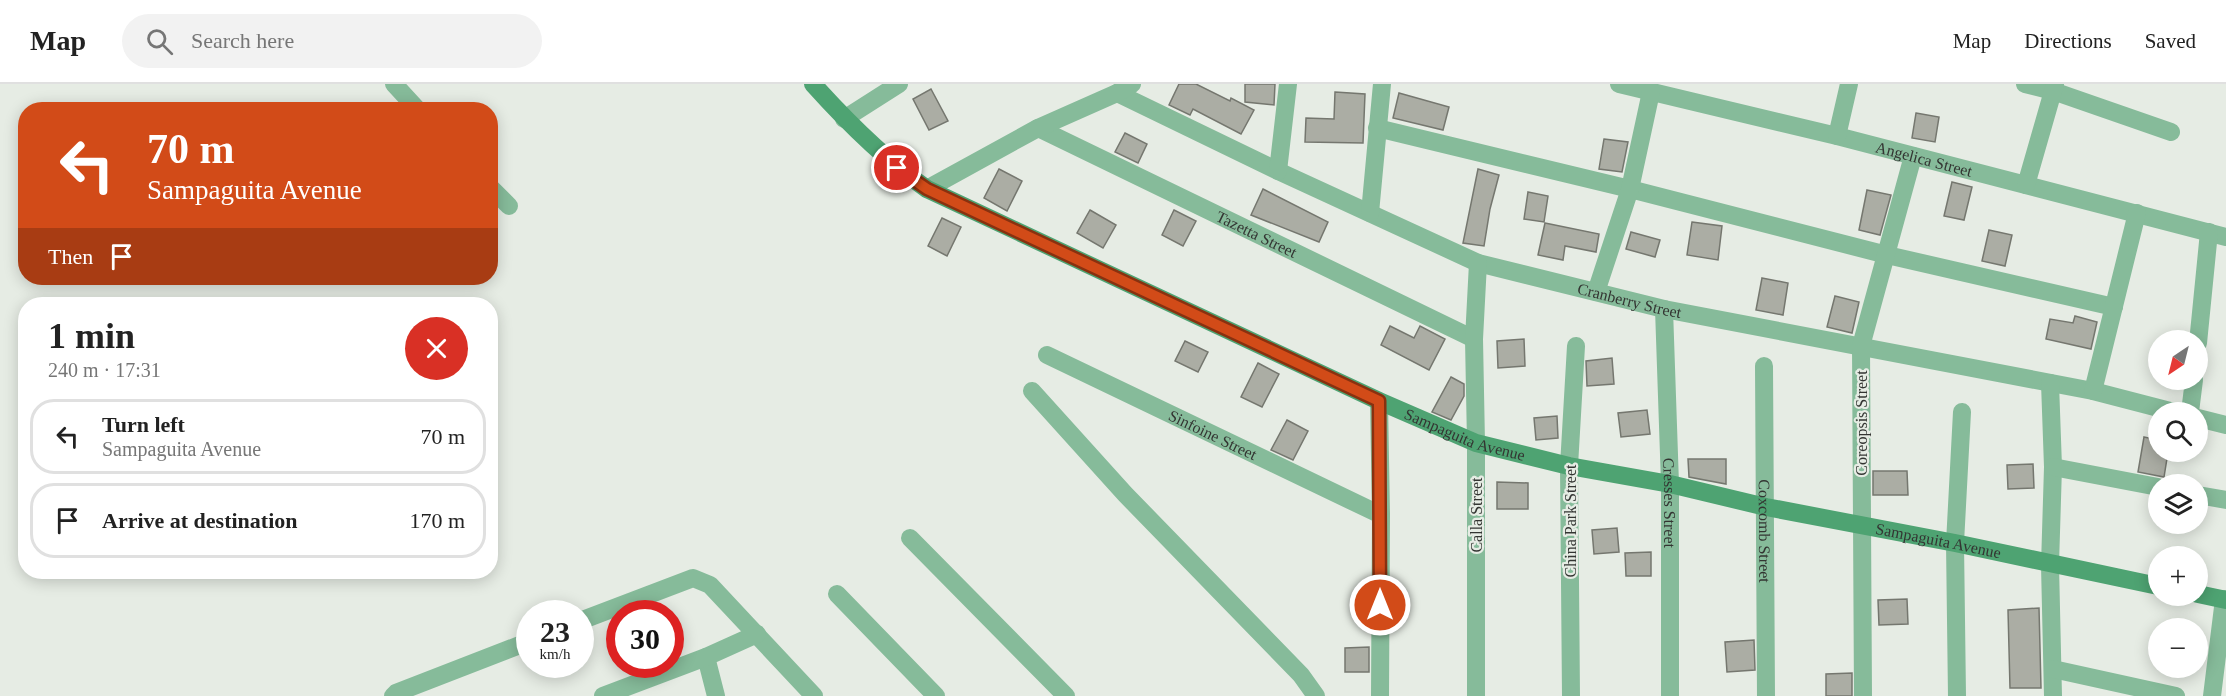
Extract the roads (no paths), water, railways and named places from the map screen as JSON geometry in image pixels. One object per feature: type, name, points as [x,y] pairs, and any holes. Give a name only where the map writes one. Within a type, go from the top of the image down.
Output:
[{"type":"main road","name":"Sampaguita Avenue","points":[[813,84],[844,119],[897,168],[927,189],[1379,401],[1476,443],[1569,466],[1670,484],[1766,507],[1955,543],[2148,584]]},
{"type":"main road","points":[[2208,596],[2225,600]]},
{"type":"street","points":[[394,84],[411,102]]},
{"type":"street","points":[[844,119],[899,84]]},
{"type":"street","points":[[1278,171],[1288,84]]},
{"type":"street","points":[[1370,213],[1382,84]]},
{"type":"street","name":"Angelica Street","points":[[1619,84],[1837,136],[2217,234]]},
{"type":"street","points":[[1837,136],[1849,84]]},
{"type":"street","points":[[2025,84],[2054,88],[2171,132]]},
{"type":"street","points":[[927,189],[1038,128],[1124,88]]},
{"type":"street","name":"Cranberry Street","points":[[1124,88],[1278,171],[1478,263],[1664,309],[2093,391],[2148,405]]},
{"type":"street","points":[[2026,184],[2054,88]]},
{"type":"street","points":[[1596,292],[1630,189],[1651,92]]},
{"type":"street","name":"Tazetta Street","points":[[1038,128],[1474,339]]},
{"type":"street","points":[[1377,128],[1630,189],[1887,255],[2114,307]]},
{"type":"street","name":"Coreopsis Street","points":[[1863,696],[1861,346],[1913,156]]},
{"type":"street","points":[[498,195],[509,206]]},
{"type":"street","points":[[2093,391],[2137,213]]},
{"type":"street","points":[[2200,330],[2217,234]]},
{"type":"street","name":"Calla Street","points":[[1476,696],[1474,339],[1478,263]]},
{"type":"street","name":"Cresses Street","points":[[1664,309],[1670,484],[1670,696]]},
{"type":"street","name":"China Park Street","points":[[1571,696],[1569,466],[1576,346]]},
{"type":"street","name":"Sinfoine Street","points":[[1047,355],[1381,515]]},
{"type":"street","name":"Coxcomb Street","points":[[1764,366],[1766,696]]},
{"type":"street","points":[[2050,383],[2053,467],[2050,565],[2053,696]]},
{"type":"street","points":[[1032,391],[1125,494],[1301,675],[1316,696]]},
{"type":"street","points":[[1379,401],[1380,696]]},
{"type":"street","points":[[1957,696],[1955,543],[1962,412]]},
{"type":"street","points":[[2208,420],[2226,425]]},
{"type":"street","points":[[2053,467],[2148,485]]},
{"type":"street","points":[[2208,497],[2226,501]]},
{"type":"street","points":[[910,538],[1066,696]]},
{"type":"street","points":[[594,616],[693,578],[710,585],[814,696]]},
{"type":"street","points":[[837,594],[936,696]]},
{"type":"street","points":[[2212,696],[2225,600]]},
{"type":"street","points":[[603,696],[706,657],[757,634]]},
{"type":"street","points":[[393,696],[516,646]]},
{"type":"street","points":[[706,657],[716,696]]},
{"type":"street","points":[[2053,669],[2176,696]]}]
